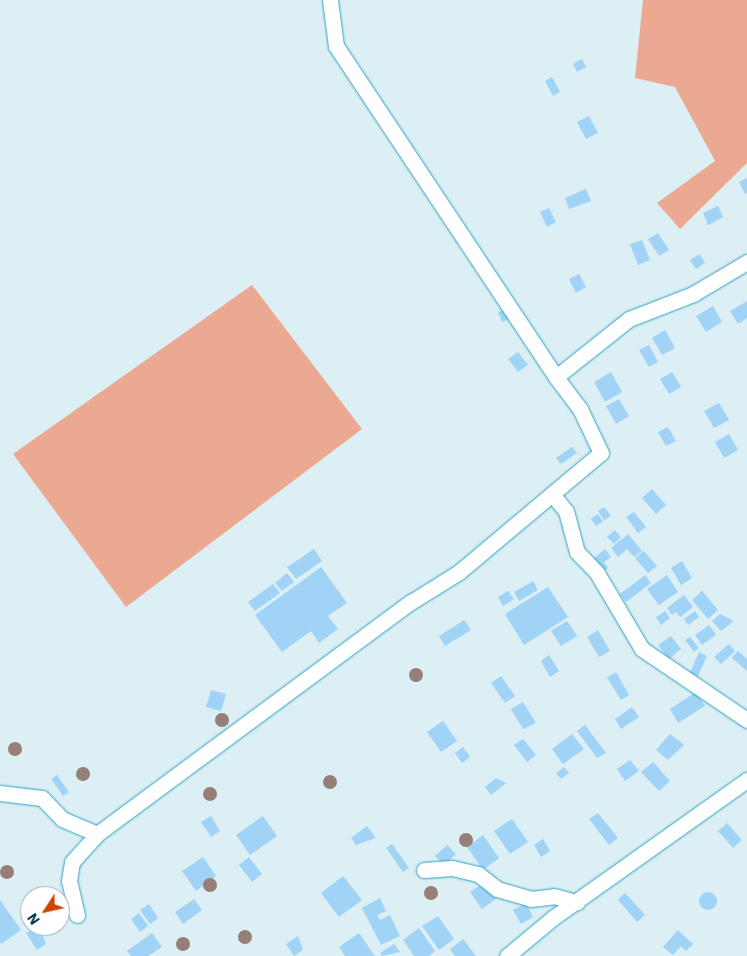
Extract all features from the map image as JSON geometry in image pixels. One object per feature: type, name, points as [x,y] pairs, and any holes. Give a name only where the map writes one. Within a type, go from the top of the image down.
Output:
[{"type":"street","points":[[77,915],[69,881],[72,862],[97,834],[411,602],[460,572],[601,452],[580,409],[556,377],[336,46],[330,0]]},
{"type":"street","points":[[556,377],[629,319],[693,294],[747,262]]},
{"type":"street","points":[[552,494],[566,511],[577,552],[597,573],[642,649],[747,720]]},
{"type":"street","points":[[507,956],[576,902],[747,780]]},
{"type":"street","points":[[0,793],[42,798],[62,819],[97,834]]},
{"type":"street","points":[[424,870],[461,870],[530,900],[554,896],[576,902]]},
{"type":"shaded area","points":[[643,0],[747,0],[747,163],[680,229],[657,203],[715,161],[675,87],[635,78]]},
{"type":"shaded area","points":[[252,285],[362,429],[126,607],[13,454]]},
{"type":"building","points":[[582,59],[586,67],[577,72],[573,64]]},
{"type":"building","points":[[552,77],[560,92],[553,96],[545,81]]},
{"type":"building","points":[[589,116],[598,133],[586,139],[577,122]]},
{"type":"building","points":[[747,178],[747,193],[745,194],[739,182]]},
{"type":"building","points":[[586,189],[591,201],[569,209],[565,198]]},
{"type":"building","points":[[718,206],[723,217],[708,225],[703,213]]},
{"type":"building","points":[[549,208],[556,222],[547,227],[540,212]]},
{"type":"building","points":[[658,233],[669,250],[659,256],[648,239]]},
{"type":"building","points":[[642,240],[650,260],[638,265],[630,244]]},
{"type":"building","points":[[700,254],[705,263],[696,269],[690,260]]},
{"type":"building","points":[[579,274],[586,287],[576,293],[569,279]]},
{"type":"building","points":[[747,301],[747,318],[738,324],[730,311]]},
{"type":"building","points":[[713,306],[722,322],[706,332],[696,316]]},
{"type":"building","points":[[509,308],[513,318],[502,322],[498,312]]},
{"type":"building","points":[[665,330],[675,348],[662,355],[652,338]]},
{"type":"building","points":[[649,345],[658,362],[649,367],[639,350]]},
{"type":"building","points":[[518,352],[528,365],[518,372],[508,359]]},
{"type":"building","points":[[611,372],[622,392],[605,402],[594,382]]},
{"type":"building","points":[[672,372],[681,387],[669,394],[660,379]]},
{"type":"building","points":[[619,399],[629,416],[616,424],[606,406]]},
{"type":"building","points":[[719,403],[729,420],[714,428],[704,411]]},
{"type":"building","points":[[668,427],[676,441],[666,446],[658,432]]},
{"type":"building","points":[[729,434],[738,450],[724,458],[715,442]]},
{"type":"building","points":[[572,447],[577,453],[561,464],[556,458]]},
{"type":"building","points":[[652,489],[666,505],[656,514],[642,498]]},
{"type":"building","points":[[604,507],[611,516],[604,520],[598,511]]},
{"type":"building","points":[[634,512],[646,527],[638,533],[626,517]]},
{"type":"building","points":[[598,514],[603,522],[596,526],[591,519]]},
{"type":"building","points":[[615,530],[621,537],[614,544],[607,537]]},
{"type":"building","points":[[628,534],[642,551],[634,557],[627,549],[618,557],[611,548]]},
{"type":"building","points":[[314,549],[322,561],[296,579],[287,567]]},
{"type":"building","points":[[605,549],[611,557],[604,562],[608,568],[602,572],[593,559]]},
{"type":"building","points":[[644,551],[657,566],[648,573],[635,558]]},
{"type":"building","points":[[682,561],[692,578],[681,585],[671,568]]},
{"type":"building","points":[[321,567],[347,603],[328,616],[338,629],[319,643],[311,631],[282,652],[255,615]]},
{"type":"building","points":[[287,573],[294,582],[282,591],[275,583]]},
{"type":"building","points":[[645,575],[651,583],[626,602],[620,594]]},
{"type":"building","points":[[667,575],[678,592],[659,605],[647,589]]},
{"type":"building","points":[[533,581],[538,590],[519,601],[514,592]]},
{"type":"building","points":[[273,584],[280,593],[255,611],[248,602]]},
{"type":"building","points":[[548,587],[568,617],[524,645],[505,614]]},
{"type":"building","points":[[508,591],[514,599],[503,606],[498,597]]},
{"type":"building","points":[[702,591],[718,610],[708,619],[692,600]]},
{"type":"building","points":[[684,595],[693,607],[680,617],[676,612],[672,615],[667,608]]},
{"type":"building","points":[[665,611],[670,618],[661,625],[656,617]]},
{"type":"building","points":[[695,611],[699,617],[688,625],[684,619]]},
{"type":"building","points":[[720,614],[734,621],[721,631],[712,621]]},
{"type":"building","points":[[464,620],[471,630],[445,646],[439,636]]},
{"type":"building","points":[[567,621],[577,636],[561,646],[551,631]]},
{"type":"building","points":[[709,625],[716,635],[702,645],[695,635]]},
{"type":"building","points":[[598,630],[610,651],[599,657],[587,637]]},
{"type":"building","points":[[671,636],[681,649],[669,659],[658,645]]},
{"type":"building","points":[[690,637],[699,648],[694,652],[685,640]]},
{"type":"building","points":[[729,644],[735,651],[721,664],[714,657]]},
{"type":"building","points":[[738,651],[747,659],[747,671],[732,658]]},
{"type":"building","points":[[699,652],[707,656],[698,676],[690,673]]},
{"type":"building","points":[[549,655],[559,671],[550,677],[541,661]]},
{"type":"building","points":[[616,672],[629,695],[621,700],[607,677]]},
{"type":"building","points":[[501,676],[515,696],[505,703],[491,683]]},
{"type":"building","points":[[211,690],[226,694],[221,711],[206,707]]},
{"type":"building","points":[[696,692],[705,706],[678,723],[670,709]]},
{"type":"building","points":[[523,702],[536,723],[523,729],[511,709]]},
{"type":"building","points":[[632,707],[639,717],[621,729],[615,719]]},
{"type":"building","points":[[443,721],[457,741],[441,752],[427,732]]},
{"type":"building","points":[[585,725],[606,753],[597,758],[577,731]]},
{"type":"building","points":[[572,734],[584,749],[563,764],[552,749]]},
{"type":"building","points":[[670,734],[684,745],[668,760],[656,750]]},
{"type":"building","points":[[523,739],[536,755],[527,762],[514,745]]},
{"type":"building","points":[[463,747],[470,757],[462,763],[455,753]]},
{"type":"building","points":[[630,760],[639,771],[625,781],[617,769]]},
{"type":"building","points":[[653,762],[670,781],[659,791],[641,772]]},
{"type":"building","points":[[564,767],[569,773],[561,779],[556,773]]},
{"type":"building","points":[[57,775],[69,792],[63,796],[51,779]]},
{"type":"building","points":[[496,778],[506,783],[491,795],[485,787]]},
{"type":"building","points":[[598,813],[618,838],[609,845],[589,819]]},
{"type":"building","points":[[211,816],[220,831],[211,837],[201,822]]},
{"type":"building","points":[[263,816],[277,836],[250,855],[236,835]]},
{"type":"building","points":[[512,819],[528,842],[510,854],[494,831]]},
{"type":"building","points":[[727,823],[742,840],[733,848],[718,831]]},
{"type":"building","points":[[367,826],[376,838],[356,845],[351,838]]},
{"type":"building","points":[[483,835],[499,858],[483,870],[467,847]]},
{"type":"building","points":[[543,839],[550,851],[541,857],[534,845]]},
{"type":"building","points":[[392,844],[409,868],[403,872],[386,848]]},
{"type":"building","points":[[447,845],[456,854],[444,865],[435,856]]},
{"type":"building","points":[[203,857],[216,876],[196,891],[182,871]]},
{"type":"building","points":[[249,857],[262,874],[252,882],[239,865]]},
{"type":"building","points":[[343,876],[362,900],[339,917],[321,893]]},
{"type":"building","points":[[486,881],[497,898],[482,909],[470,892]]},
{"type":"building","points":[[708,892],[714,895],[717,901],[714,907],[708,910],[702,907],[699,901],[702,895]]},
{"type":"building","points":[[625,893],[645,915],[637,922],[618,900]]},
{"type":"building","points":[[380,898],[386,911],[377,915],[380,920],[390,915],[400,936],[381,945],[362,908]]},
{"type":"building","points":[[194,899],[202,910],[183,924],[175,912]]},
{"type":"building","points":[[0,900],[20,931],[1,944]]},
{"type":"building","points":[[526,903],[533,917],[521,924],[513,910]]},
{"type":"building","points":[[149,904],[158,918],[150,924],[140,910]]},
{"type":"building","points":[[139,913],[148,926],[140,932],[131,919]]},
{"type":"building","points":[[438,916],[454,939],[439,950],[422,926]]},
{"type":"building","points":[[419,928],[435,951],[429,956],[414,956],[403,940]]},
{"type":"building","points":[[678,930],[693,944],[686,951],[681,946],[673,955],[663,947]]},
{"type":"building","points":[[152,933],[162,947],[148,956],[131,956],[127,951]]},
{"type":"building","points":[[359,933],[375,956],[345,956],[339,947]]},
{"type":"building","points":[[28,936],[43,936],[46,944],[37,950]]},
{"type":"building","points":[[298,936],[303,950],[294,956],[286,944]]},
{"type":"building","points":[[463,939],[476,956],[455,956],[450,949]]},
{"type":"building","points":[[394,944],[400,952],[382,956],[380,953]]}]
